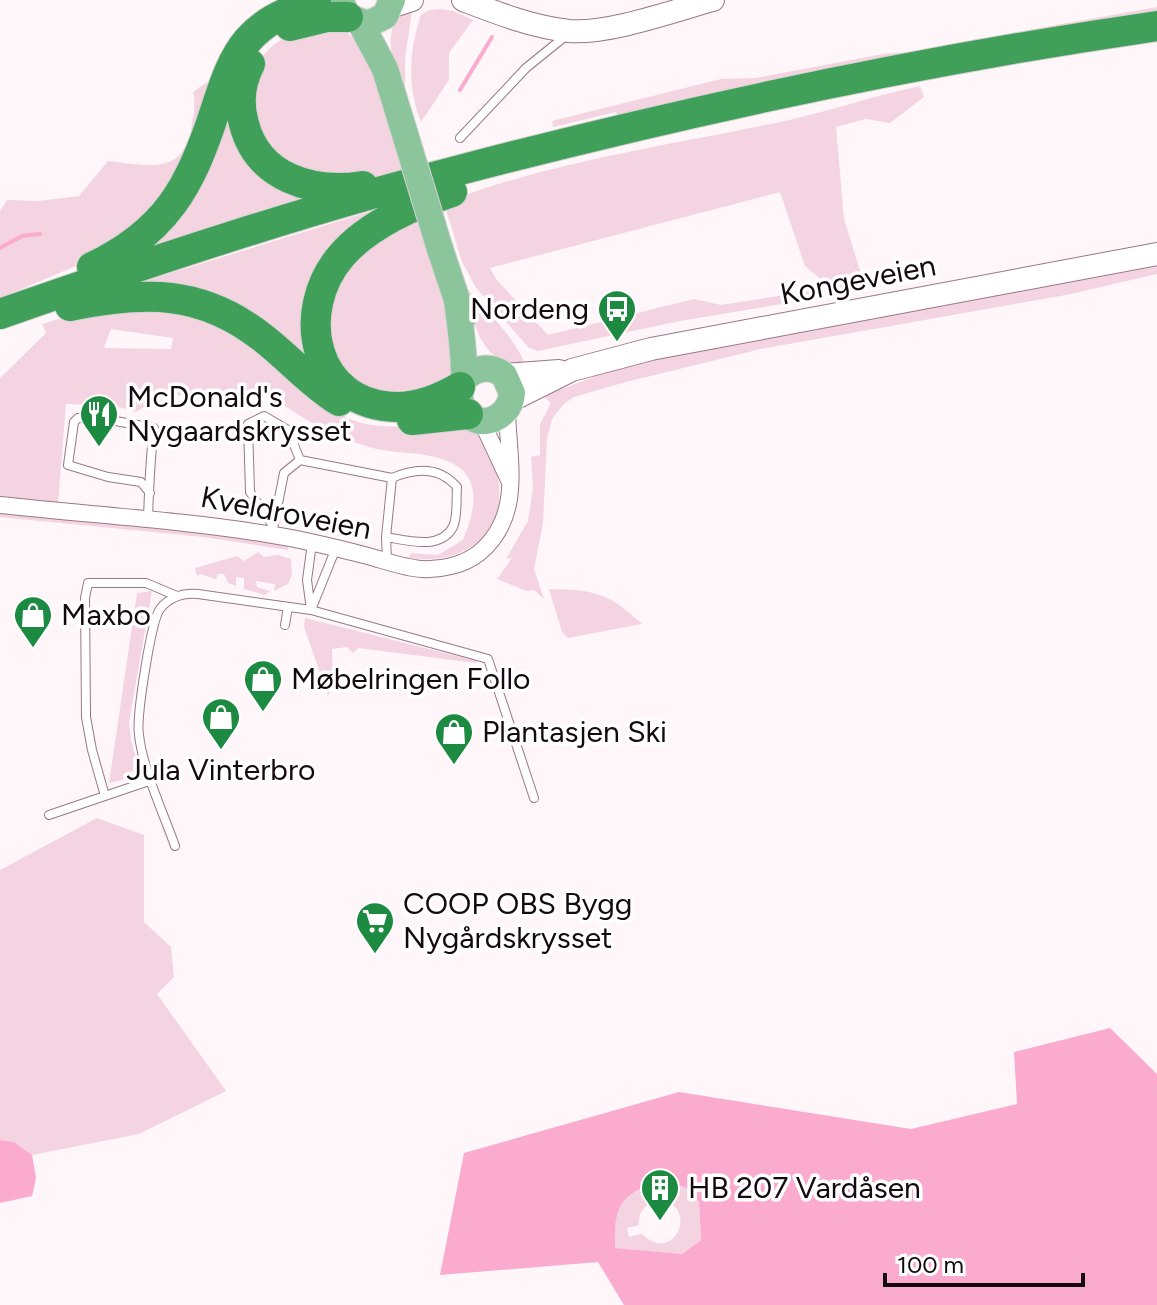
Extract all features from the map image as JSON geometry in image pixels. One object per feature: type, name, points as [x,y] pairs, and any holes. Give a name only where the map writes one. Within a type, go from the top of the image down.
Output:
[{"type":"highway","points":[[4,316],[128,247],[156,226],[191,178],[227,76],[248,40],[276,16],[316,0]]},
{"type":"highway","points":[[375,9],[305,21],[283,29],[257,52],[247,68],[240,92],[241,114],[257,154],[271,169],[289,179],[326,188],[350,188],[460,170]]},
{"type":"highway","points":[[4,316],[228,237],[460,170],[847,80],[1157,26]]},
{"type":"highway","points":[[4,316],[409,193],[703,121],[999,61],[1157,36]]},
{"type":"highway","points":[[468,400],[383,406],[358,398],[342,387],[327,371],[316,345],[313,325],[316,303],[326,278],[343,254],[366,234],[400,215],[445,194],[576,152]]},
{"type":"highway","points":[[4,316],[114,297],[180,297],[235,318],[334,398],[357,412],[381,419],[401,420],[468,400]]},
{"type":"main road","points":[[463,0],[521,21],[571,31],[608,27],[713,0]]},
{"type":"main road","points":[[375,9],[385,69],[457,300],[497,372],[511,386],[509,405],[495,419],[468,400],[457,300]]},
{"type":"main road","name":"Kongeveien","points":[[497,372],[572,370],[651,349],[1157,254]]},
{"type":"main road","points":[[468,400],[476,370],[497,372]]},
{"type":"main road","name":"Kongeveien","points":[[509,405],[572,370]]},
{"type":"street","points":[[468,400],[511,484]]},
{"type":"street","name":"Kveldroveien","points":[[0,505],[273,530],[421,569],[439,569],[476,555],[489,544],[505,521],[511,484],[509,405]]},
{"type":"lane","points":[[460,138],[526,68],[571,31]]},
{"type":"lane","points":[[273,530],[250,492],[248,424],[264,416],[288,430],[300,460]]},
{"type":"lane","points":[[148,519],[150,493],[149,469],[154,428],[99,418],[78,418],[74,422],[67,459],[72,467],[141,482],[150,493]]},
{"type":"lane","points":[[300,460],[392,478],[412,469],[439,473],[457,487],[453,527],[441,538],[424,543],[386,537]]},
{"type":"lane","points":[[273,530],[284,473],[300,460]]},
{"type":"lane","points":[[387,561],[386,537],[392,478]]},
{"type":"lane","points":[[311,610],[307,580],[312,542]]},
{"type":"lane","points":[[311,610],[336,548]]},
{"type":"lane","points":[[105,796],[86,717],[85,598],[88,583],[146,583],[177,596]]},
{"type":"lane","points":[[175,846],[139,736],[139,712],[157,614],[166,602],[177,596],[198,594],[311,610],[488,659],[534,798]]},
{"type":"lane","points":[[285,625],[288,607]]},
{"type":"lane","points":[[49,815],[152,780]]},
{"type":"shaded area","points":[[1157,7],[1157,11],[1109,25],[618,118],[616,112],[553,127],[552,121],[721,79],[756,78],[883,54],[950,49],[975,39],[988,42],[1028,30]]},
{"type":"shaded area","points":[[439,9],[453,11],[473,20],[449,53],[449,80],[421,122],[413,96],[411,69],[414,42],[421,15]]},
{"type":"shaded area","points":[[405,11],[412,11],[405,59],[405,96],[394,63],[391,40],[392,29]]},
{"type":"shaded area","points":[[339,26],[353,38],[364,54],[383,91],[406,169],[372,179],[313,180],[266,152],[248,81],[257,65],[284,38]]},
{"type":"shaded area","points":[[207,82],[211,102],[177,184],[102,255],[0,298],[0,211],[7,200],[38,201],[79,196],[108,161],[150,165],[173,160],[182,153],[188,141],[194,112],[193,92]]},
{"type":"shaded area","points":[[920,86],[924,97],[890,123],[866,119],[836,127],[844,219],[864,283],[836,292],[805,266],[780,192],[490,268],[496,279],[548,335],[694,299],[721,305],[809,291],[818,298],[680,321],[538,351],[529,348],[476,288],[462,262],[444,203],[571,164],[789,120]]},
{"type":"shaded area","points":[[226,91],[237,138],[339,194],[127,256]]},
{"type":"shaded area","points":[[414,198],[352,237],[313,358],[289,354],[132,285]]},
{"type":"shaded area","points":[[419,210],[456,342],[454,368],[447,382],[431,392],[366,395],[323,346],[332,280]]},
{"type":"shaded area","points":[[1157,261],[1157,274],[1066,295],[761,349],[574,397],[552,419],[547,439],[543,523],[534,569],[544,599],[534,590],[527,591],[497,579],[512,558],[506,559],[528,521],[533,487],[531,457],[540,455],[540,424],[551,403],[545,398],[548,394],[594,377],[597,370]]},
{"type":"shaded area","points":[[465,287],[507,334],[526,366],[511,364],[489,350],[476,328]]},
{"type":"shaded area","points":[[151,303],[211,318],[233,328],[303,387],[331,408],[358,422],[468,429],[484,441],[497,471],[497,511],[490,527],[480,540],[466,550],[430,559],[409,558],[411,553],[438,555],[463,540],[473,504],[471,482],[465,473],[442,459],[378,449],[338,436],[300,416],[261,389],[239,395],[237,390],[159,397],[136,412],[116,406],[66,404],[58,503],[0,496],[0,378],[46,333],[42,324],[91,309]],"holes":[[[111,329],[173,338],[171,349],[104,348]]]},
{"type":"shaded area","points":[[0,511],[226,535],[288,545],[288,550],[203,537],[0,517]]},
{"type":"shaded area","points":[[258,552],[264,557],[278,555],[291,559],[292,575],[288,584],[274,591],[275,584],[256,581],[257,587],[270,591],[265,595],[244,589],[244,578],[236,577],[236,586],[228,583],[224,574],[218,574],[216,579],[200,574],[197,576],[195,568],[237,556],[244,561]]},
{"type":"shaded area","points":[[549,589],[600,595],[642,624],[568,638],[562,632]]},
{"type":"shaded area","points":[[152,591],[129,722],[138,765],[126,779],[109,783],[137,593]]},
{"type":"shaded area","points":[[305,618],[477,661],[358,648],[353,653],[347,647],[332,649],[333,685],[328,696],[304,627]]},
{"type":"shaded area","points":[[97,818],[144,835],[144,922],[171,947],[174,977],[157,994],[226,1091],[139,1134],[32,1155],[14,1142],[0,1140],[0,870]]},
{"type":"shaded area","points":[[1110,1028],[1157,1074],[1157,1305],[624,1305],[598,1262],[440,1275],[464,1153],[679,1092],[911,1129],[1017,1104],[1014,1052]],"holes":[[[658,1183],[685,1187],[699,1202],[701,1240],[682,1254],[615,1248],[618,1213],[627,1198]]]},
{"type":"shaded area","points":[[0,1140],[14,1142],[32,1155],[36,1178],[32,1196],[0,1203]]},
{"type":"shaded area","points":[[658,1183],[685,1187],[699,1202],[701,1240],[682,1254],[614,1248],[621,1205],[626,1198]],"holes":[[[657,1201],[670,1204],[678,1211],[681,1220],[673,1238],[665,1243],[654,1242],[642,1234],[629,1237],[627,1228],[639,1225],[641,1212],[646,1206]]]},
{"type":"waterway","points":[[460,90],[492,37]]},
{"type":"waterway","points":[[0,248],[22,236],[40,234]]},
{"type":"place","name":"Nordeng","points":[[617,343]]},
{"type":"place","name":"McDonald's Nygaardskrysset","points":[[99,448]]},
{"type":"place","name":"Maxbo","points":[[33,649]]},
{"type":"place","name":"Møbelringen Follo","points":[[263,713]]},
{"type":"place","name":"Jula Vinterbro","points":[[221,751]]},
{"type":"place","name":"Plantasjen Ski","points":[[454,766]]},
{"type":"place","name":"COOP OBS Bygg Nygårdskrysset","points":[[375,955]]},
{"type":"place","name":"HB 207 Vardåsen","points":[[660,1222]]}]
